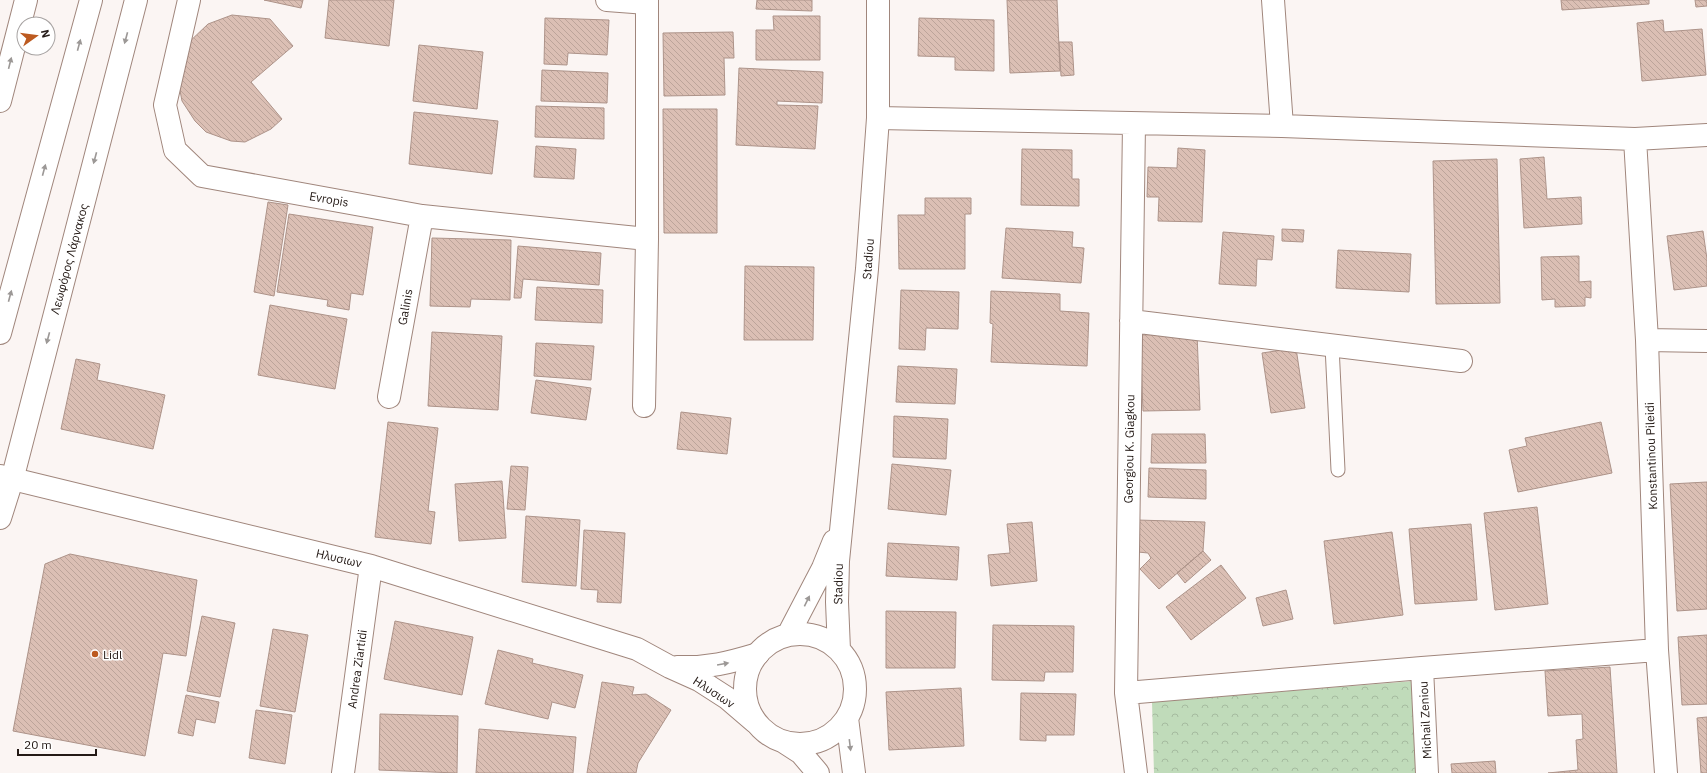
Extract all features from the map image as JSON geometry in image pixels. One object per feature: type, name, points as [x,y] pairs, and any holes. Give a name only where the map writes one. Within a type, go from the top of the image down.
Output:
[{"type":"street","points":[[0,101],[26,0]]},
{"type":"street","points":[[0,334],[91,0]]},
{"type":"street","name":"Λεωφόρος Λάρνακος","points":[[0,518],[6,478],[136,0]]},
{"type":"street","name":"Evropis","points":[[189,0],[165,105],[175,150],[202,176],[422,216],[647,239]]},
{"type":"street","points":[[607,0],[647,1],[647,239],[644,406]]},
{"type":"street","name":"Stadiou","points":[[838,650],[838,560],[867,269],[878,118],[878,0]]},
{"type":"street","points":[[1273,0],[1282,126]]},
{"type":"street","points":[[878,118],[1282,126],[1635,139],[1707,134]]},
{"type":"street","name":"Georgiou K. Giagkou","points":[[1134,124],[1126,693],[1136,773]]},
{"type":"street","name":"Konstantinou Pileidi","points":[[1635,139],[1647,340],[1657,650],[1666,773]]},
{"type":"street","name":"Galinis","points":[[389,397],[422,216]]},
{"type":"street","points":[[1131,322],[1461,361]]},
{"type":"street","points":[[1647,340],[1707,341]]},
{"type":"street","name":"Ηλυσιων","points":[[6,478],[372,566],[637,649],[670,667],[699,680],[727,698],[755,722]]},
{"type":"street","name":"Stadiou","points":[[788,635],[823,568],[843,518]]},
{"type":"street","name":"Andrea Ziartidi","points":[[343,773],[372,566]]},
{"type":"street","points":[[784,742],[802,745],[820,741],[836,732],[847,718],[854,701],[854,682],[849,665],[838,650],[824,640],[806,634],[788,635],[771,642],[758,654],[748,669],[745,687],[747,705],[755,722],[768,734],[801,752],[818,773]]},
{"type":"street","points":[[1126,693],[1657,650]]},
{"type":"street","name":"Ηλυσιων","points":[[670,667],[701,668],[715,666],[758,654]]},
{"type":"street","name":"Michail Zeniou","points":[[1422,668],[1427,773]]},
{"type":"street","points":[[847,718],[854,773]]},
{"type":"lane","points":[[1332,346],[1338,470]]},
{"type":"green space","points":[[1414,681],[1416,773],[1154,773],[1152,702]]},
{"type":"building","points":[[264,0],[303,0],[301,8]]},
{"type":"building","points":[[329,0],[394,0],[389,46],[325,38]]},
{"type":"building","points":[[757,0],[812,0],[812,11],[756,9]]},
{"type":"building","points":[[1007,0],[1057,0],[1060,71],[1010,73]]},
{"type":"building","points":[[1561,0],[1649,0],[1649,4],[1562,10]]},
{"type":"building","points":[[1695,0],[1707,0],[1707,6],[1696,7]]},
{"type":"building","points":[[232,15],[270,19],[293,46],[251,82],[282,119],[271,129],[245,142],[231,141],[206,132],[195,121],[182,101],[177,75],[185,46],[208,24]]},
{"type":"building","points":[[773,16],[820,16],[820,60],[756,60],[756,30],[774,30]]},
{"type":"building","points":[[545,18],[609,20],[607,55],[568,53],[567,65],[544,64]]},
{"type":"building","points":[[919,18],[994,20],[994,71],[955,70],[955,57],[918,56]]},
{"type":"building","points":[[1663,20],[1664,32],[1702,29],[1706,75],[1642,81],[1637,23]]},
{"type":"building","points":[[733,32],[734,58],[724,58],[725,95],[664,96],[663,33]]},
{"type":"building","points":[[1059,42],[1072,42],[1074,75],[1061,76]]},
{"type":"building","points":[[419,45],[483,52],[477,109],[413,101]]},
{"type":"building","points":[[739,68],[823,72],[822,103],[777,101],[777,105],[818,106],[815,149],[736,145]]},
{"type":"building","points":[[542,70],[608,73],[607,103],[541,101]]},
{"type":"building","points":[[536,106],[604,108],[604,139],[535,137]]},
{"type":"building","points":[[663,109],[717,109],[717,233],[664,233]]},
{"type":"building","points":[[414,112],[498,121],[492,174],[409,164]]},
{"type":"building","points":[[536,146],[576,149],[574,179],[534,177]]},
{"type":"building","points":[[1178,148],[1205,150],[1202,222],[1158,221],[1159,197],[1147,197],[1148,167],[1177,168]]},
{"type":"building","points":[[1022,149],[1072,150],[1072,179],[1079,179],[1079,206],[1021,205]]},
{"type":"building","points":[[1544,157],[1547,199],[1581,197],[1582,224],[1524,228],[1520,159]]},
{"type":"building","points":[[1497,159],[1500,303],[1436,304],[1433,161]]},
{"type":"building","points":[[925,198],[971,198],[971,214],[965,214],[965,269],[899,269],[898,215],[925,215]]},
{"type":"building","points":[[268,202],[288,205],[274,296],[254,292]]},
{"type":"building","points":[[289,214],[373,227],[363,295],[351,293],[349,310],[327,306],[328,300],[277,292]]},
{"type":"building","points":[[1006,228],[1073,232],[1072,247],[1084,248],[1081,283],[1002,278]]},
{"type":"building","points":[[1282,229],[1304,230],[1303,242],[1282,241]]},
{"type":"building","points":[[1703,231],[1707,259],[1707,286],[1674,290],[1667,236]]},
{"type":"building","points":[[1223,232],[1274,236],[1272,260],[1257,259],[1256,286],[1219,284]]},
{"type":"building","points":[[432,238],[511,240],[510,300],[471,299],[470,307],[430,306]]},
{"type":"building","points":[[518,246],[601,253],[599,285],[523,279],[521,298],[514,298]]},
{"type":"building","points":[[1338,250],[1411,254],[1409,292],[1336,288]]},
{"type":"building","points":[[1579,256],[1579,282],[1591,281],[1591,298],[1585,297],[1585,306],[1555,307],[1555,299],[1542,300],[1541,257]]},
{"type":"building","points":[[745,266],[814,267],[813,340],[744,340]]},
{"type":"building","points":[[537,287],[603,290],[602,323],[535,320]]},
{"type":"building","points":[[901,290],[959,292],[958,329],[926,328],[925,350],[899,349]]},
{"type":"building","points":[[991,291],[1060,294],[1060,311],[1089,313],[1087,366],[991,362],[993,324],[990,323]]},
{"type":"building","points":[[270,305],[347,319],[335,389],[258,375]]},
{"type":"building","points":[[432,332],[502,336],[498,410],[428,406]]},
{"type":"building","points":[[1197,333],[1200,410],[1143,411],[1140,335]]},
{"type":"building","points":[[536,343],[594,346],[591,380],[534,376]]},
{"type":"building","points":[[1296,348],[1305,408],[1271,413],[1262,353]]},
{"type":"building","points":[[76,359],[100,364],[97,380],[165,395],[153,449],[61,429]]},
{"type":"building","points":[[898,366],[957,369],[955,404],[896,402]]},
{"type":"building","points":[[536,380],[591,388],[586,420],[531,413]]},
{"type":"building","points":[[681,412],[731,418],[727,454],[677,449]]},
{"type":"building","points":[[894,416],[948,419],[946,459],[893,457]]},
{"type":"building","points":[[388,422],[438,428],[428,511],[435,512],[431,544],[375,537]]},
{"type":"building","points":[[1601,422],[1612,473],[1518,492],[1509,450],[1527,446],[1525,438]]},
{"type":"building","points":[[1152,434],[1205,434],[1206,463],[1151,463]]},
{"type":"building","points":[[892,464],[951,470],[946,515],[888,509]]},
{"type":"building","points":[[511,466],[528,467],[525,510],[507,509]]},
{"type":"building","points":[[1149,468],[1206,470],[1206,499],[1148,497]]},
{"type":"building","points":[[502,481],[506,538],[459,541],[455,484]]},
{"type":"building","points":[[1707,482],[1707,609],[1677,611],[1670,484]]},
{"type":"building","points":[[1537,507],[1548,604],[1495,610],[1484,513]]},
{"type":"building","points":[[526,516],[580,520],[576,586],[522,582]]},
{"type":"building","points":[[1137,520],[1205,522],[1203,551],[1159,589],[1140,569],[1151,558],[1148,553],[1138,552]]},
{"type":"building","points":[[1032,522],[1037,581],[991,586],[988,555],[1010,553],[1007,524]]},
{"type":"building","points":[[1471,524],[1477,600],[1415,604],[1409,529]]},
{"type":"building","points":[[584,530],[625,533],[621,603],[597,602],[598,590],[581,589]]},
{"type":"building","points":[[1392,532],[1403,615],[1334,624],[1324,541]]},
{"type":"building","points":[[888,543],[959,547],[957,580],[886,576]]},
{"type":"building","points":[[1203,551],[1211,560],[1185,583],[1177,573]]},
{"type":"building","name":"Lidl","points":[[70,554],[197,580],[186,656],[163,653],[145,756],[13,731],[45,564]]},
{"type":"building","points":[[1221,565],[1246,598],[1191,640],[1166,607]]},
{"type":"building","points":[[1286,590],[1293,619],[1263,626],[1256,598]]},
{"type":"building","points":[[886,611],[956,612],[955,668],[886,668]]},
{"type":"building","points":[[202,616],[235,623],[220,697],[187,691]]},
{"type":"building","points":[[395,621],[473,637],[462,695],[384,679]]},
{"type":"building","points":[[993,625],[1074,626],[1073,672],[1045,672],[1044,681],[992,680]]},
{"type":"building","points":[[273,629],[308,635],[295,712],[260,706]]},
{"type":"building","points":[[1707,635],[1707,704],[1682,705],[1678,637]]},
{"type":"building","points":[[498,650],[533,659],[532,663],[583,675],[575,708],[552,702],[548,719],[485,704]]},
{"type":"building","points":[[1610,667],[1617,773],[1548,773],[1578,770],[1576,740],[1583,739],[1582,714],[1548,716],[1545,671]]},
{"type":"building","points":[[602,682],[634,687],[632,695],[646,694],[671,710],[638,763],[636,773],[587,773]]},
{"type":"building","points":[[961,688],[964,746],[889,750],[886,692]]},
{"type":"building","points":[[1021,693],[1076,694],[1074,735],[1046,735],[1046,741],[1020,740]]},
{"type":"building","points":[[186,695],[219,702],[215,723],[196,719],[193,736],[178,733]]},
{"type":"building","points":[[256,710],[292,715],[285,764],[249,758]]},
{"type":"building","points":[[380,714],[458,716],[457,773],[379,770]]},
{"type":"building","points":[[1707,717],[1707,773],[1701,773],[1697,718]]},
{"type":"building","points":[[479,729],[576,737],[573,773],[476,773]]},
{"type":"building","points":[[1495,761],[1496,773],[1452,773],[1451,764]]},
{"type":"place","name":"Lidl","points":[[95,654]]}]
